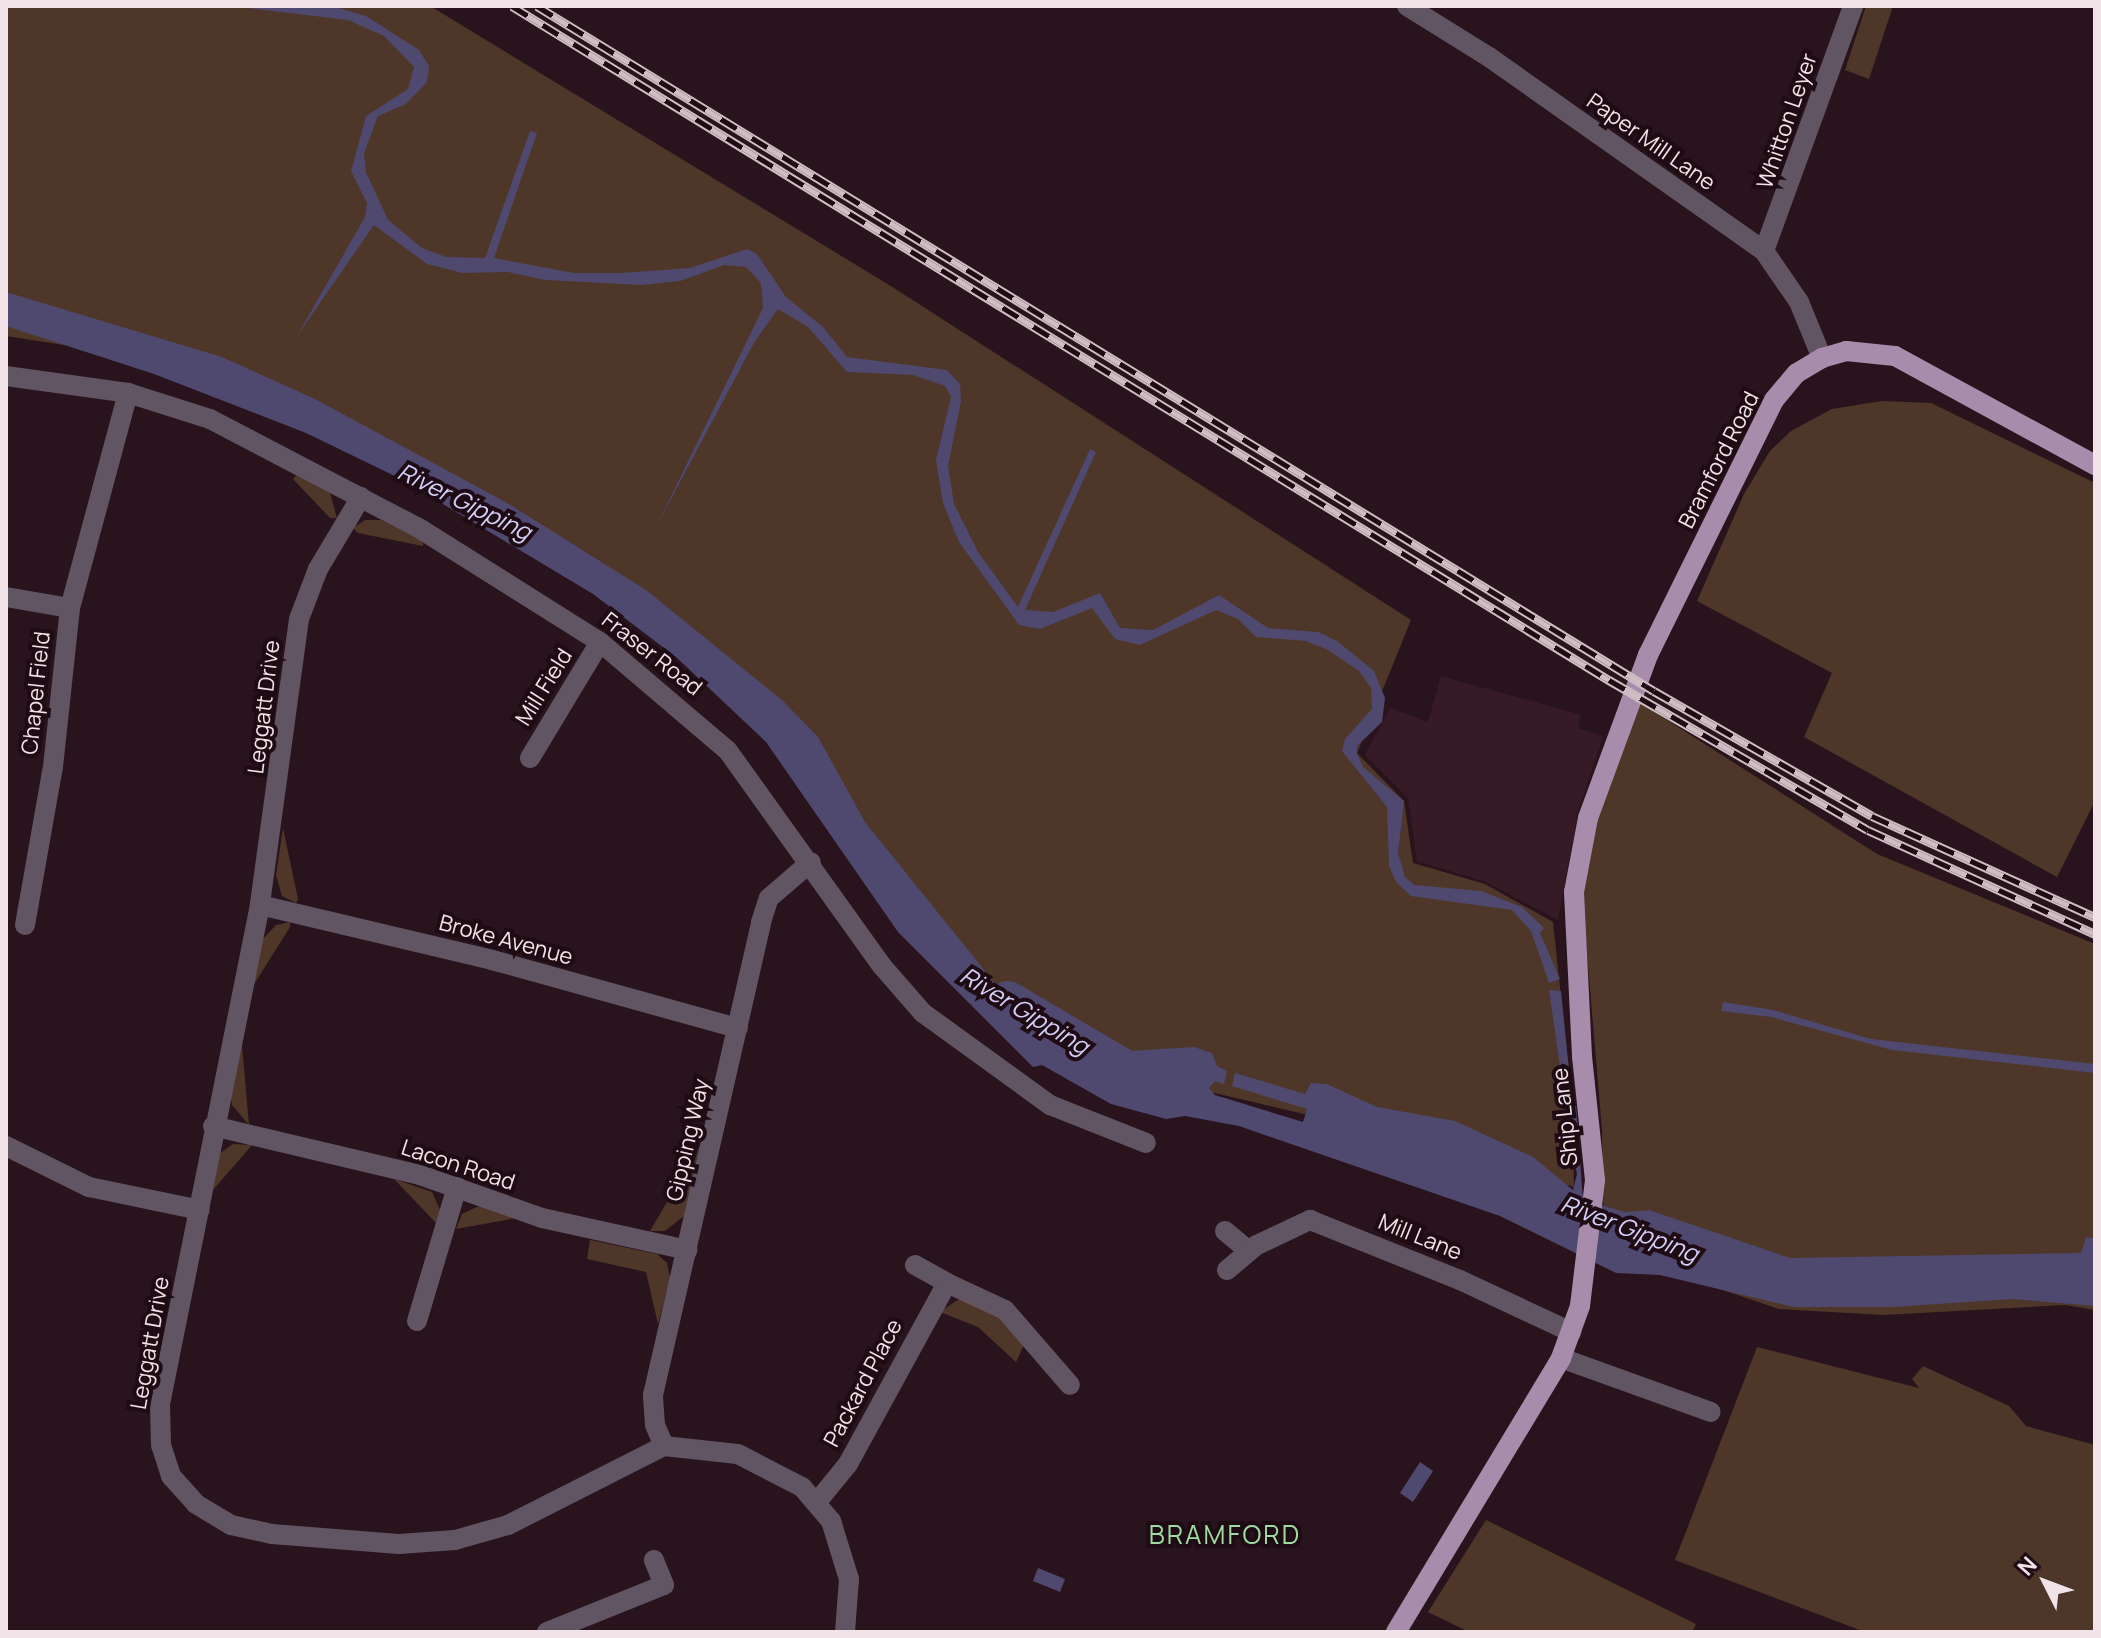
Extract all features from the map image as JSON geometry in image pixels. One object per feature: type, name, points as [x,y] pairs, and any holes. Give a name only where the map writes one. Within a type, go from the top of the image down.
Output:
[{"type":"main road","name":"Bramford Road","points":[[1648,655],[1774,400],[1797,373],[1822,358],[1846,351],[1895,356],[2095,465]]},
{"type":"main road","name":"Ship Lane","points":[[1396,1632],[1561,1358],[1588,1267],[1595,1180],[1582,1056],[1574,892],[1588,818],[1648,655]]},
{"type":"street","name":"Paper Mill Lane","points":[[1407,6],[1489,57],[1764,251],[1799,302],[1822,358]]},
{"type":"street","name":"Whitton Leyer","points":[[1764,251],[1853,6]]},
{"type":"street","name":"Fraser Road","points":[[6,376],[128,393],[210,419],[361,497],[600,642],[718,740],[811,862],[882,966],[940,1028],[1050,1105],[1146,1143]]},
{"type":"street","name":"Chapel Field","points":[[25,925],[51,781],[70,608],[128,393]]},
{"type":"street","name":"Leggatt Drive","points":[[361,497],[318,569],[299,619],[260,905],[213,1126],[200,1210],[160,1404],[161,1445],[171,1476],[196,1504],[231,1525],[272,1534],[399,1544],[455,1540],[508,1525],[664,1446],[708,1448],[760,1461],[817,1502],[831,1521],[845,1560],[850,1599],[845,1632]]},
{"type":"street","name":"Chapel Field","points":[[6,597],[70,608]]},
{"type":"street","name":"Mill Field","points":[[530,758],[600,642]]},
{"type":"street","name":"Gipping Way","points":[[664,1446],[655,1425],[653,1395],[769,898],[811,862]]},
{"type":"street","name":"Broke Avenue","points":[[260,905],[492,960],[738,1028]]},
{"type":"street","name":"Lacon Road","points":[[213,1126],[457,1187],[542,1218],[688,1250]]},
{"type":"street","points":[[6,1146],[89,1187],[200,1210]]},
{"type":"street","points":[[417,1321],[457,1187]]},
{"type":"street","name":"Mill Lane","points":[[1227,1270],[1249,1251],[1310,1220],[1460,1280],[1571,1332]]},
{"type":"street","points":[[1225,1231],[1249,1251]]},
{"type":"street","points":[[915,1265],[1005,1310],[1070,1385]]},
{"type":"street","name":"Packard Place","points":[[817,1502],[848,1464],[947,1283]]},
{"type":"street","points":[[1561,1358],[1711,1412]]},
{"type":"street","points":[[547,1632],[664,1585],[654,1560]]},
{"type":"shaded area","points":[[6,6],[430,6],[894,288],[1411,620],[1357,753],[1404,801],[1413,863],[1485,884],[1553,922],[1572,1100],[1574,1187],[1432,1144],[1168,1082],[959,964],[779,726],[533,540],[185,364],[6,336]]},
{"type":"shaded area","points":[[1866,6],[1893,6],[1869,79],[1845,70]]},
{"type":"shaded area","points":[[1882,401],[1931,403],[2095,483],[2095,801],[2057,877],[1804,737],[1832,673],[1697,601],[1744,494],[1770,451],[1791,431],[1832,409]]},
{"type":"shaded area","points":[[300,471],[329,489],[337,518],[330,518],[293,479]]},
{"type":"shaded area","points":[[365,520],[381,520],[423,541],[423,546],[358,533],[353,528]]},
{"type":"shaded area","points":[[1441,676],[1581,715],[1578,728],[1603,736],[1578,811],[1558,920],[1486,882],[1417,861],[1408,798],[1365,755],[1390,708],[1428,722]]},
{"type":"shaded area","points":[[1631,697],[1877,854],[2095,944],[2095,1310],[2065,1305],[1883,1315],[1779,1309],[1604,1250],[1602,1130],[1580,871]]},
{"type":"shaded area","points":[[283,828],[298,899],[296,903],[282,896],[276,875]]},
{"type":"shaded area","points":[[290,922],[290,927],[251,989],[263,939],[276,925]]},
{"type":"shaded area","points":[[241,1034],[249,1125],[232,1105],[230,1091]]},
{"type":"shaded area","points":[[233,1144],[252,1145],[213,1190],[220,1153]]},
{"type":"shaded area","points":[[699,1148],[684,1216],[665,1231],[650,1231]]},
{"type":"shaded area","points":[[394,1179],[432,1192],[441,1212],[438,1225]]},
{"type":"shaded area","points":[[479,1206],[517,1218],[456,1229],[462,1214]]},
{"type":"shaded area","points":[[590,1240],[657,1254],[667,1263],[670,1278],[658,1324],[646,1272],[587,1259]]},
{"type":"shaded area","points":[[959,1299],[991,1309],[1024,1345],[1016,1362],[978,1327],[940,1312]]},
{"type":"shaded area","points":[[1757,1347],[1919,1388],[1912,1379],[1923,1366],[2009,1406],[2026,1426],[2095,1445],[2095,1632],[1865,1632],[1675,1560]]},
{"type":"shaded area","points":[[1486,1520],[1696,1624],[1692,1632],[1469,1632],[1428,1612]]},
{"type":"water","points":[[231,6],[332,6],[366,16],[419,50],[429,66],[427,82],[406,104],[378,116],[364,153],[366,172],[388,220],[422,248],[446,257],[485,258],[530,131],[537,133],[494,258],[574,273],[621,273],[690,268],[747,249],[757,254],[786,297],[823,327],[847,357],[947,370],[960,384],[961,401],[948,466],[954,504],[978,552],[1018,607],[1090,449],[1096,452],[1025,610],[1053,612],[1100,593],[1120,628],[1153,630],[1219,595],[1268,628],[1318,632],[1337,641],[1374,671],[1385,698],[1382,722],[1357,746],[1357,753],[1363,767],[1404,801],[1398,853],[1405,877],[1414,885],[1481,891],[1522,907],[1544,928],[1540,933],[1560,979],[1549,983],[1531,931],[1512,910],[1411,896],[1396,882],[1389,866],[1387,807],[1342,751],[1345,739],[1372,709],[1371,688],[1359,671],[1328,650],[1306,641],[1256,637],[1238,619],[1216,610],[1140,645],[1115,639],[1092,608],[1040,629],[1019,625],[959,542],[943,503],[936,460],[951,397],[945,386],[913,375],[847,372],[808,327],[778,309],[755,341],[655,529],[763,308],[761,283],[746,267],[724,265],[680,281],[641,285],[545,280],[508,272],[462,273],[427,264],[374,225],[297,336],[365,217],[367,203],[351,171],[366,116],[408,89],[414,67],[384,36],[348,20]]},
{"type":"water","points":[[6,292],[222,357],[317,400],[509,504],[646,590],[783,701],[818,737],[865,822],[993,981],[1069,1037],[1114,1052],[1194,1047],[1212,1053],[1217,1066],[1227,1071],[1224,1084],[1215,1081],[1209,1088],[1215,1095],[1303,1122],[1307,1109],[1232,1086],[1235,1073],[1305,1094],[1311,1083],[1327,1084],[1377,1107],[1455,1121],[1533,1157],[1573,1190],[1577,1174],[1565,1107],[1576,1106],[1583,1200],[1625,1212],[1649,1210],[1790,1258],[2081,1253],[2086,1237],[2093,1238],[2095,1306],[2012,1299],[1893,1307],[1794,1307],[1660,1275],[1616,1273],[1500,1216],[1239,1126],[1185,1116],[1166,1119],[1111,1104],[1042,1065],[1033,1067],[898,932],[766,742],[676,657],[593,594],[401,479],[306,433],[154,374],[6,326]]},
{"type":"water","points":[[1549,990],[1561,991],[1572,1100],[1565,1101]]},
{"type":"water","points":[[1723,1002],[1773,1010],[1871,1039],[2095,1064],[2095,1073],[1892,1050],[1771,1017],[1721,1011]]},
{"type":"water","points":[[1420,1462],[1433,1471],[1413,1502],[1400,1493]]},
{"type":"water","points":[[1038,1568],[1065,1579],[1060,1592],[1033,1581]]},
{"type":"waterway","name":"River Gipping","points":[[1008,1000],[1124,1068]]},
{"type":"railway","points":[[512,6],[1609,680],[1868,830],[2095,934]]},
{"type":"railway","points":[[537,6],[1654,691],[1872,816],[2095,917]]},
{"type":"district","name":"BRAMFORD","points":[[1225,1535]]}]
